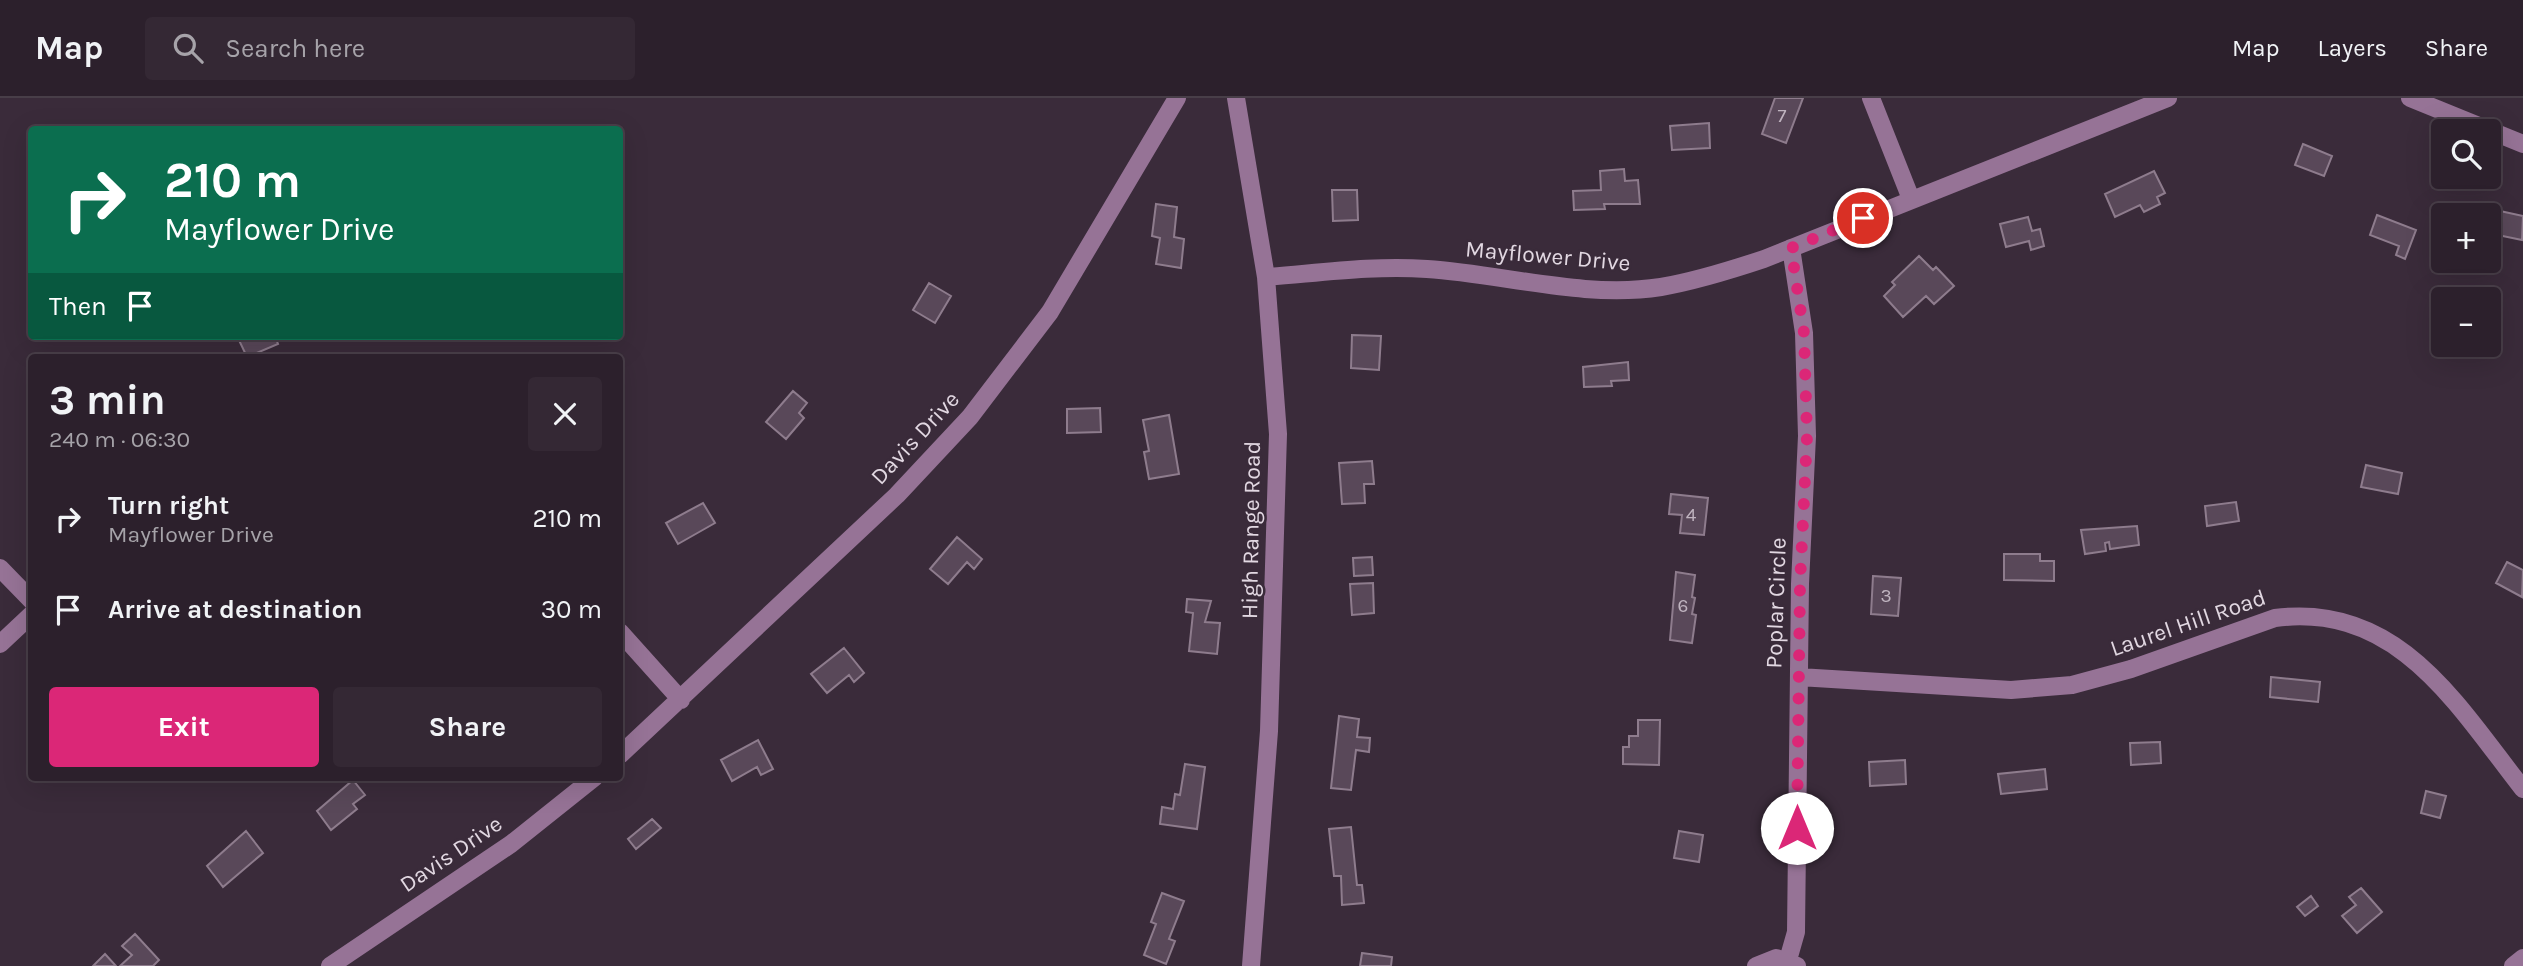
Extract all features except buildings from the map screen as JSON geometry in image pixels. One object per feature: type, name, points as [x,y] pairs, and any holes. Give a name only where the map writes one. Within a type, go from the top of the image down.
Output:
[{"type":"street","name":"Davis Drive","points":[[623,752],[897,495],[970,417],[1058,301],[1177,98]]},
{"type":"street","name":"High Range Road","points":[[1236,98],[1266,276],[1278,435],[1269,731],[1251,966]]},
{"type":"street","points":[[1871,98],[1912,199]]},
{"type":"street","name":"Mayflower Drive","points":[[1266,276],[1426,268],[1553,285],[1617,289],[1660,287],[1723,273],[1791,248],[2168,98]]},
{"type":"street","points":[[2410,98],[2523,144]]},
{"type":"street","name":"Poplar Circle","points":[[1756,966],[1769,958],[1793,963],[1797,932],[1799,677],[1806,423],[1804,333],[1791,248]]},
{"type":"street","points":[[0,568],[28,597]]},
{"type":"street","name":"Laurel Hill Road","points":[[1799,677],[2011,690],[2052,688],[2101,679],[2276,618],[2300,614],[2328,616],[2374,632],[2421,665],[2523,789]]},
{"type":"street","points":[[0,644],[28,618]]},
{"type":"street","points":[[623,635],[681,700]]},
{"type":"street","name":"Davis Drive","points":[[330,966],[511,844],[590,781]]},
{"type":"street","points":[[2513,966],[2523,958]]},
{"type":"route","points":[[1797,828],[1800,584],[1807,436],[1804,333],[1791,248],[1863,218]]}]
